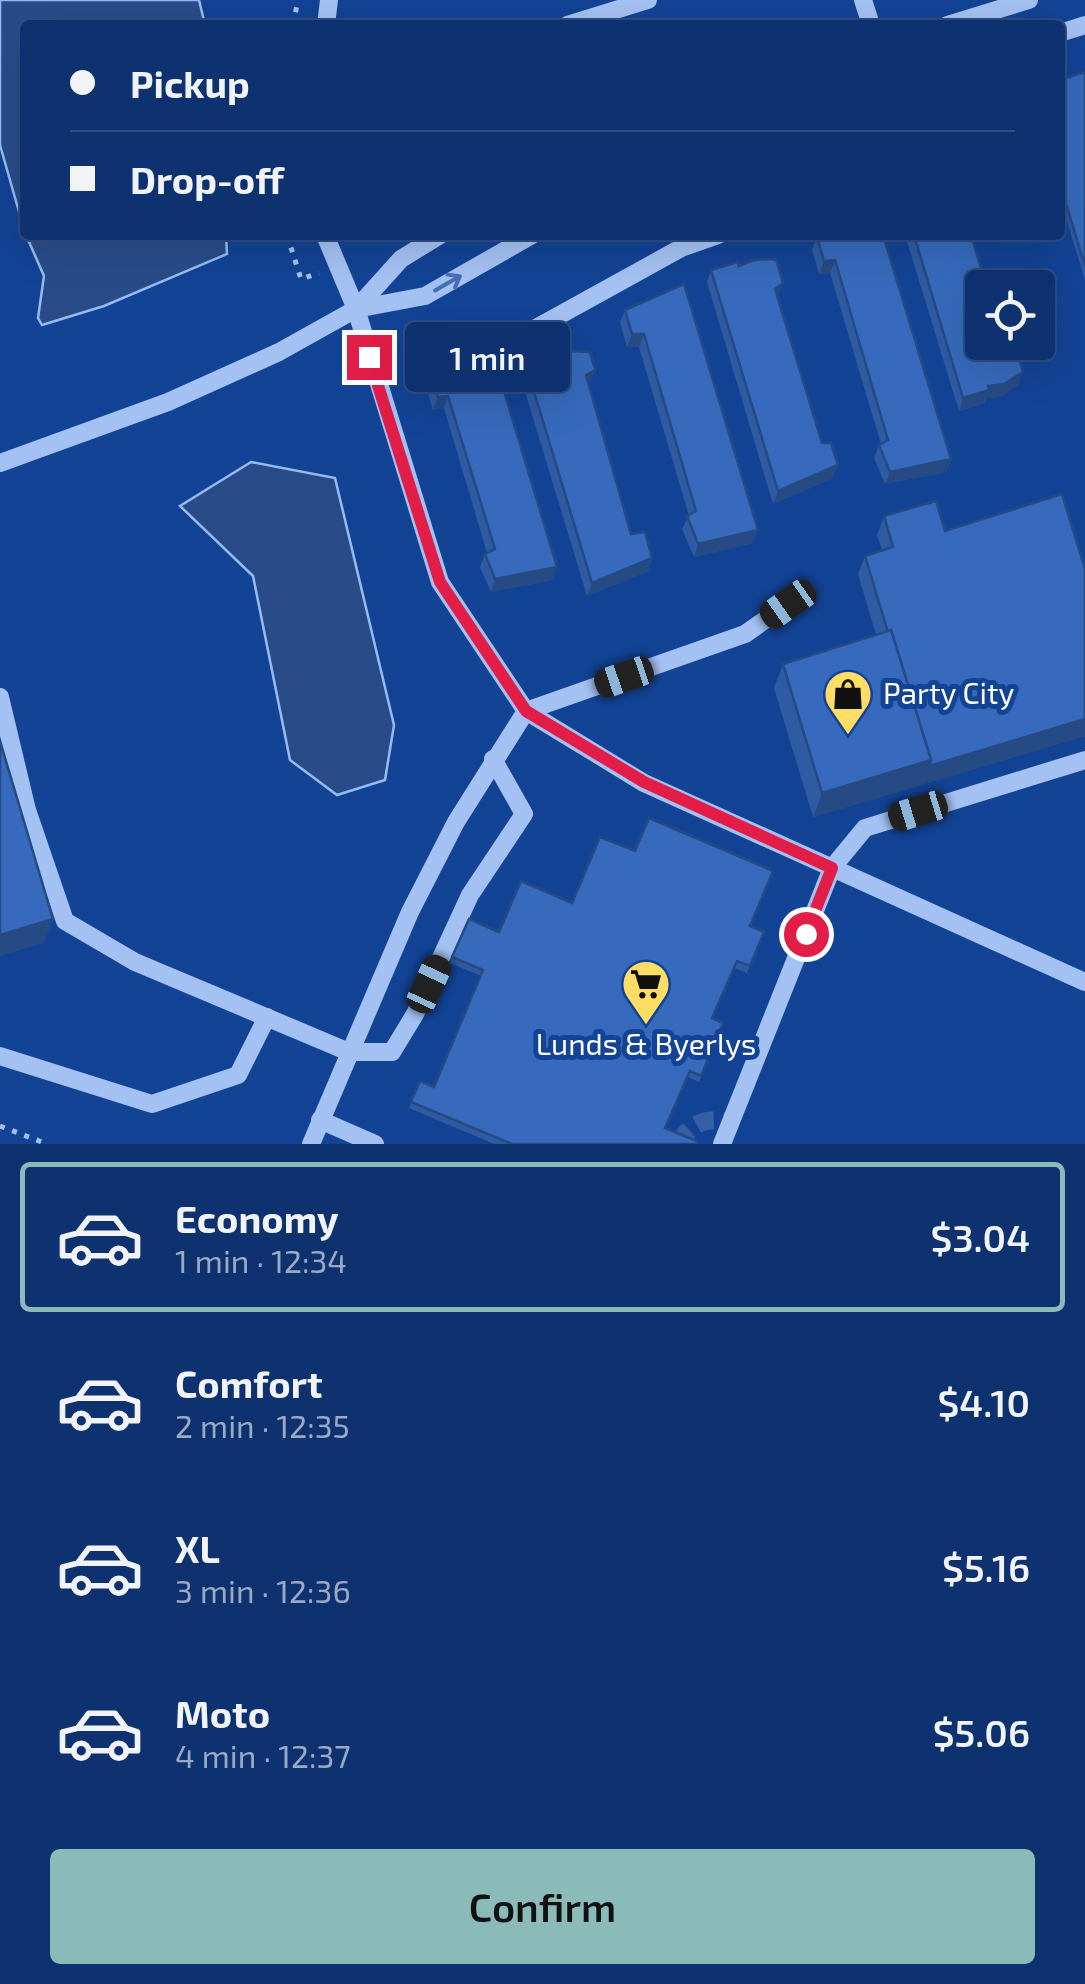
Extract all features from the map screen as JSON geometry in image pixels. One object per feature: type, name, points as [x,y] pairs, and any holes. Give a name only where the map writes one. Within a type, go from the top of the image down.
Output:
[{"type":"street","points":[[583,20],[648,0]]},
{"type":"street","points":[[963,20],[1029,0]]},
{"type":"street","points":[[328,240],[356,309],[440,582],[526,711],[644,782],[1085,982]]},
{"type":"street","points":[[0,463],[168,402],[280,352],[356,309],[401,259],[432,240]]},
{"type":"street","points":[[356,309],[424,296],[523,240]]},
{"type":"street","points":[[507,377],[516,342],[675,240]]},
{"type":"street","points":[[311,1144],[410,912],[492,759],[526,711],[745,634],[788,604]]},
{"type":"street","points":[[0,697],[28,810],[65,921],[134,962],[348,1052],[392,1052],[470,895],[524,814],[492,759]]},
{"type":"street","points":[[722,1144],[832,868],[864,828],[1085,760]]},
{"type":"street","points":[[0,1056],[152,1104],[238,1075],[267,1017]]},
{"type":"street","points":[[320,1120],[374,1144]]},
{"type":"path","points":[[288,240],[301,279],[340,265]]},
{"type":"path","points":[[0,1126],[47,1144]]},
{"type":"water","points":[[0,0],[199,0],[204,20],[20,20],[20,215],[0,145]]},
{"type":"water","points":[[28,240],[226,240],[227,254],[104,306],[42,325],[38,318],[44,276]]},
{"type":"water","points":[[251,462],[335,478],[394,725],[385,780],[337,795],[290,760],[253,576],[180,506]]},
{"type":"building","points":[[1085,72],[1085,266],[1065,200],[1065,78]]},
{"type":"building","points":[[818,240],[885,240],[951,459],[890,472],[879,445],[888,440],[835,260],[824,261]]},
{"type":"building","points":[[916,240],[973,240],[982,270],[965,270],[965,360],[1020,360],[1023,372],[1004,384],[988,386],[989,390],[963,398]]},
{"type":"building","points":[[776,259],[783,283],[775,289],[822,443],[831,443],[838,465],[778,491],[711,270],[738,262],[739,266],[753,260]]},
{"type":"building","points":[[684,284],[758,530],[698,544],[687,516],[696,511],[644,334],[632,334],[625,310]]},
{"type":"building","points":[[490,345],[557,567],[495,579],[485,554],[495,549],[448,396],[438,397],[430,371]]},
{"type":"building","points":[[568,351],[590,352],[595,370],[586,375],[631,534],[645,532],[652,558],[592,583],[525,362],[552,354],[554,359]]},
{"type":"building","points":[[1062,494],[1085,569],[1085,719],[929,766],[931,760],[865,556],[893,547],[884,516],[936,501],[945,531]]},
{"type":"building","name":"Party City","points":[[891,630],[931,760],[822,793],[783,664]]},
{"type":"building","points":[[0,741],[53,919],[0,935]]},
{"type":"building","points":[[649,818],[773,871],[750,926],[764,932],[750,966],[737,961],[712,1018],[723,1023],[701,1076],[690,1071],[665,1128],[697,1141],[696,1144],[512,1144],[411,1102],[420,1081],[434,1087],[483,970],[452,957],[469,919],[499,932],[521,881],[572,903],[600,837],[635,851]]},
{"type":"tunnel","points":[[678,1144],[700,1123],[731,1122]]},
{"type":"place","name":"Party City","points":[[848,736]]},
{"type":"place","name":"Lunds & Byerlys","points":[[646,1026]]},
{"type":"route","points":[[369,357],[440,582],[526,711],[577,746],[644,782],[832,868],[806,934]]}]
